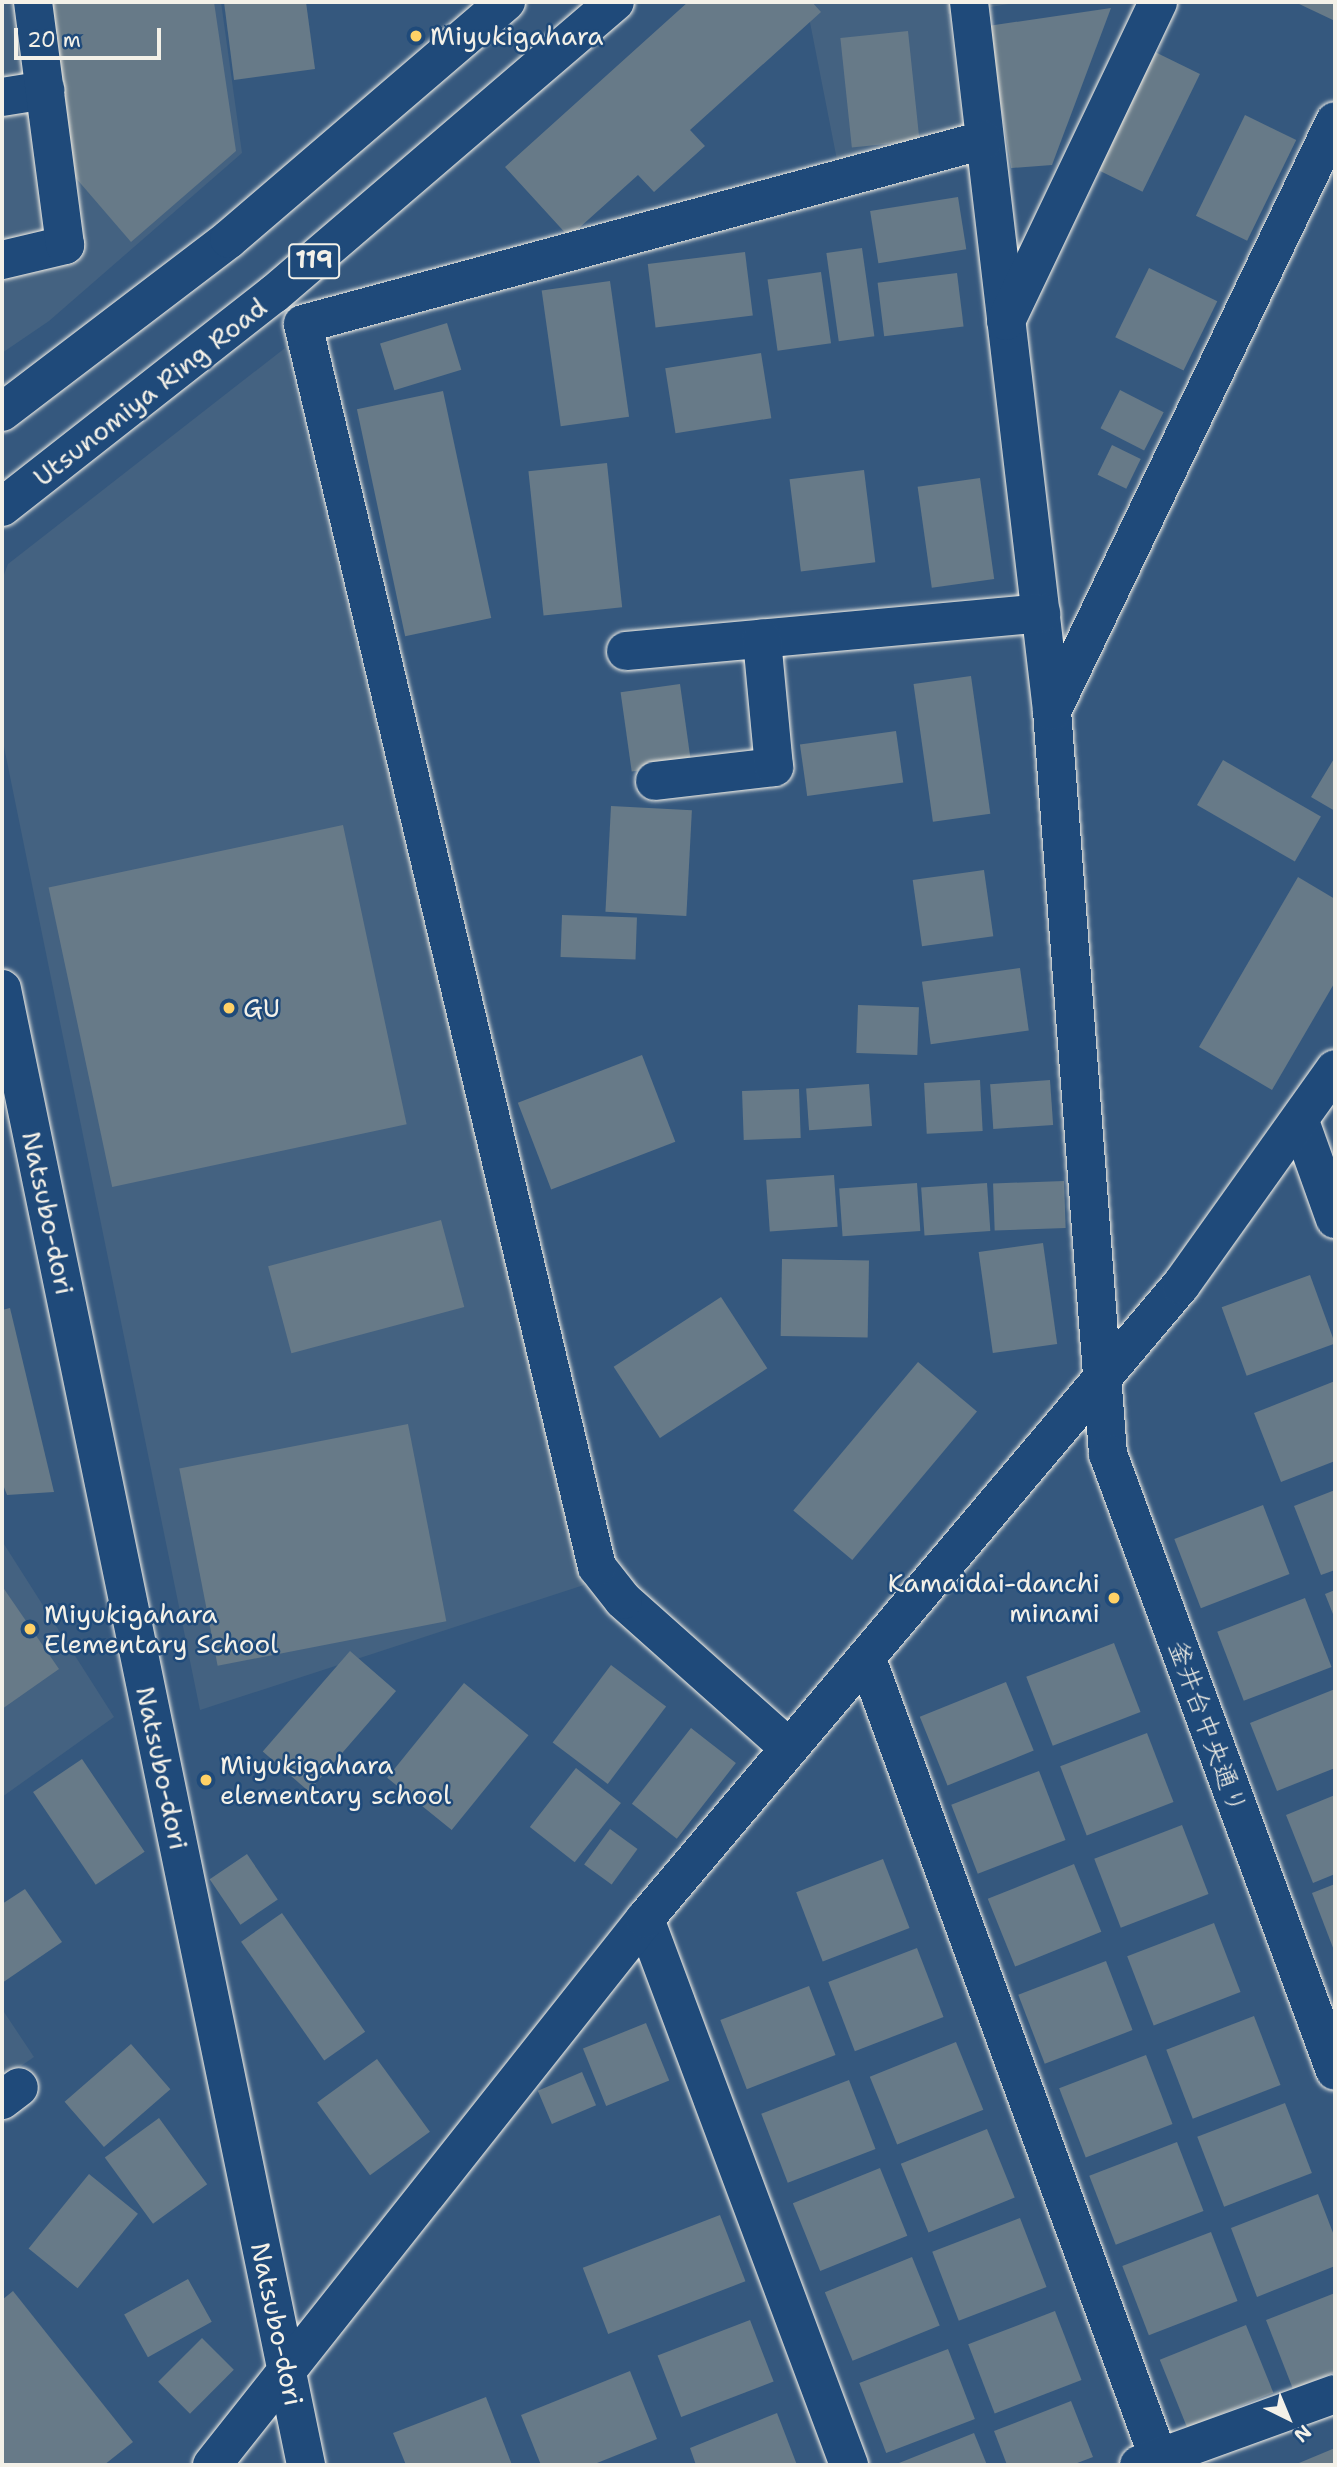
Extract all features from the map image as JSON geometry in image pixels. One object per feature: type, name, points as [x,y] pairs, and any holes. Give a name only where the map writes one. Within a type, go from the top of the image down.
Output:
[{"type":"main road","points":[[2,260],[65,245],[33,2]]},
{"type":"main road","name":"119","points":[[2,412],[229,239],[363,130],[506,2]]},
{"type":"main road","name":"Utsunomiya Ring Road","points":[[2,507],[274,294],[615,2]]},
{"type":"main road","name":"釜井台中央通り","points":[[969,2],[1052,711],[1108,1454],[1335,2071]]},
{"type":"main road","points":[[1006,321],[1158,2]]},
{"type":"main road","points":[[2,97],[44,90]]},
{"type":"main road","points":[[1052,711],[1335,121]]},
{"type":"main road","points":[[303,324],[984,140]]},
{"type":"main road","points":[[274,294],[303,324],[597,1567],[623,1600],[788,1747]]},
{"type":"main road","points":[[625,651],[1041,613]]},
{"type":"main road","points":[[656,782],[774,767],[762,639]]},
{"type":"main road","name":"Natsubo-dori","points":[[2,989],[306,2465]]},
{"type":"main road","points":[[212,2465],[287,2374],[645,1919],[1181,1285],[1301,1124],[1335,1069]]},
{"type":"main road","points":[[1301,1124],[1335,1219]]},
{"type":"main road","points":[[867,1659],[1153,2463],[1335,2394]]},
{"type":"main road","points":[[645,1919],[849,2465]]},
{"type":"shaded area","points":[[2,2],[221,2],[242,153],[49,321],[2,353]]},
{"type":"shaded area","points":[[806,2],[1021,2],[948,14],[964,127],[837,160]]},
{"type":"shaded area","points":[[285,348],[584,1585],[200,1710],[2,737],[2,580],[8,564]]},
{"type":"shaded area","name":"Miyukigahara Elementary School","points":[[2,1541],[114,1717],[2,1797]]},
{"type":"shaded area","points":[[2,2009],[34,2057],[2,2079]]},
{"type":"building","points":[[49,2],[214,2],[236,151],[131,242],[69,170]]},
{"type":"building","points":[[224,2],[306,2],[315,69],[234,80]]},
{"type":"building","points":[[688,2],[812,2],[821,12],[690,130],[705,146],[654,192],[638,175],[569,237],[505,167]]},
{"type":"building","points":[[1295,2],[1335,2],[1335,21]]},
{"type":"building","points":[[1111,8],[1052,165],[1011,168],[988,26]]},
{"type":"building","points":[[908,31],[919,140],[852,148],[840,38]]},
{"type":"building","points":[[1155,52],[1200,74],[1143,192],[1098,170]]},
{"type":"building","points":[[1245,115],[1296,140],[1247,241],[1196,216]]},
{"type":"building","points":[[958,197],[966,249],[878,263],[870,211]]},
{"type":"building","points":[[862,248],[874,336],[839,341],[826,253]]},
{"type":"building","points":[[745,252],[753,316],[656,327],[648,264]]},
{"type":"building","points":[[1149,268],[1217,301],[1184,371],[1115,337]]},
{"type":"building","points":[[821,272],[831,343],[778,351],[768,280]]},
{"type":"building","points":[[957,273],[964,327],[884,336],[878,283]]},
{"type":"building","points":[[610,281],[629,417],[561,426],[542,291]]},
{"type":"building","points":[[447,323],[461,370],[394,390],[380,343]]},
{"type":"building","points":[[761,353],[771,418],[676,433],[665,368]]},
{"type":"building","points":[[1120,390],[1164,412],[1144,451],[1100,428]]},
{"type":"building","points":[[443,391],[491,618],[405,636],[357,409]]},
{"type":"building","points":[[1112,445],[1141,459],[1126,489],[1098,475]]},
{"type":"building","points":[[607,463],[622,607],[544,615],[528,471]]},
{"type":"building","points":[[864,470],[875,562],[801,571],[790,479]]},
{"type":"building","points":[[980,478],[994,579],[932,588],[918,487]]},
{"type":"building","points":[[971,676],[990,814],[933,822],[914,684]]},
{"type":"building","points":[[680,684],[691,763],[632,772],[621,692]]},
{"type":"building","points":[[896,731],[903,782],[807,796],[800,744]]},
{"type":"building","points":[[1335,757],[1335,811],[1311,797]]},
{"type":"building","points":[[1223,760],[1321,816],[1295,862],[1197,805]]},
{"type":"building","points":[[611,806],[692,810],[686,916],[605,912]]},
{"type":"building","name":"GU","points":[[343,825],[407,1124],[112,1187],[49,888]]},
{"type":"building","points":[[984,870],[993,936],[922,946],[913,880]]},
{"type":"building","points":[[1298,877],[1335,899],[1335,982],[1272,1090],[1199,1047]]},
{"type":"building","points":[[562,915],[637,918],[635,960],[561,957]]},
{"type":"building","points":[[1020,968],[1029,1030],[931,1044],[922,982]]},
{"type":"building","points":[[858,1005],[919,1007],[917,1055],[856,1053]]},
{"type":"building","points":[[642,1055],[675,1142],[551,1189],[518,1103]]},
{"type":"building","points":[[980,1080],[983,1131],[927,1134],[924,1083]]},
{"type":"building","points":[[1050,1080],[1053,1125],[993,1129],[990,1084]]},
{"type":"building","points":[[869,1084],[872,1126],[809,1130],[806,1088]]},
{"type":"building","points":[[799,1089],[801,1138],[744,1140],[742,1091]]},
{"type":"building","points":[[834,1175],[838,1227],[770,1232],[766,1180]]},
{"type":"building","points":[[1064,1181],[1066,1228],[995,1230],[993,1183]]},
{"type":"building","points":[[917,1183],[920,1231],[843,1236],[839,1188]]},
{"type":"building","points":[[987,1183],[990,1231],[925,1235],[921,1188]]},
{"type":"building","points":[[441,1220],[464,1307],[291,1353],[268,1266]]},
{"type":"building","points":[[1043,1243],[1057,1344],[993,1353],[979,1252]]},
{"type":"building","points":[[782,1259],[869,1261],[868,1338],[781,1336]]},
{"type":"building","points":[[1310,1275],[1335,1344],[1247,1376],[1222,1307]]},
{"type":"building","points":[[721,1297],[767,1368],[660,1438],[614,1367]]},
{"type":"building","points":[[10,1308],[54,1492],[7,1495],[2,1482],[2,1310]]},
{"type":"building","points":[[918,1362],[977,1411],[852,1560],[793,1511]]},
{"type":"building","points":[[1335,1381],[1335,1461],[1281,1482],[1254,1413]]},
{"type":"building","points":[[408,1424],[446,1621],[218,1666],[179,1468]]},
{"type":"building","points":[[1335,1490],[1335,1570],[1321,1575],[1294,1506]]},
{"type":"building","points":[[1263,1505],[1290,1574],[1201,1608],[1174,1539]]},
{"type":"building","points":[[2,1586],[59,1669],[2,1709]]},
{"type":"building","points":[[1335,1590],[1335,1619],[1325,1594]]},
{"type":"building","points":[[1305,1598],[1332,1667],[1244,1701],[1217,1632]]},
{"type":"building","points":[[1114,1643],[1141,1712],[1053,1746],[1026,1677]]},
{"type":"building","points":[[350,1651],[396,1691],[309,1791],[263,1751]]},
{"type":"building","points":[[611,1665],[666,1707],[608,1784],[553,1742]]},
{"type":"building","points":[[1006,1682],[1034,1751],[947,1785],[920,1717]]},
{"type":"building","points":[[464,1683],[529,1735],[452,1830],[387,1778]]},
{"type":"building","points":[[1335,1689],[1335,1768],[1277,1791],[1250,1723]]},
{"type":"building","points":[[691,1728],[736,1763],[677,1839],[632,1804]]},
{"type":"building","points":[[1147,1733],[1174,1802],[1087,1835],[1060,1766]]},
{"type":"building","points":[[82,1759],[145,1852],[96,1885],[33,1792]]},
{"type":"building","points":[[576,1768],[621,1803],[575,1862],[530,1827]]},
{"type":"building","points":[[1039,1771],[1066,1840],[978,1874],[951,1805]]},
{"type":"building","points":[[1335,1795],[1335,1874],[1313,1883],[1286,1815]]},
{"type":"building","points":[[1182,1825],[1209,1894],[1121,1928],[1094,1859]]},
{"type":"building","points":[[610,1829],[638,1849],[612,1885],[584,1865]]},
{"type":"building","points":[[247,1854],[278,1900],[240,1925],[210,1879]]},
{"type":"building","points":[[883,1859],[910,1928],[823,1961],[796,1892]]},
{"type":"building","points":[[1074,1864],[1101,1932],[1015,1967],[988,1899]]},
{"type":"building","points":[[1335,1884],[1335,1953],[1312,1893]]},
{"type":"building","points":[[25,1889],[62,1942],[2,1983],[2,1904]]},
{"type":"building","points":[[282,1913],[365,2032],[324,2060],[241,1942]]},
{"type":"building","points":[[1214,1923],[1241,1992],[1154,2025],[1127,1956]]},
{"type":"building","points":[[917,1948],[944,2017],[855,2051],[828,1982]]},
{"type":"building","points":[[1106,1961],[1133,2030],[1045,2064],[1018,1995]]},
{"type":"building","points":[[809,1986],[836,2055],[747,2089],[720,2020]]},
{"type":"building","points":[[1254,2016],[1281,2085],[1193,2119],[1166,2050]]},
{"type":"building","points":[[646,2023],[669,2080],[606,2106],[583,2048]]},
{"type":"building","points":[[956,2042],[983,2110],[897,2145],[870,2077]]},
{"type":"building","points":[[131,2044],[170,2089],[104,2147],[65,2102]]},
{"type":"building","points":[[1146,2055],[1173,2124],[1086,2157],[1059,2088]]},
{"type":"building","points":[[377,2059],[430,2132],[370,2175],[317,2102]]},
{"type":"building","points":[[582,2072],[596,2105],[552,2124],[538,2091]]},
{"type":"building","points":[[849,2080],[876,2149],[788,2183],[761,2114]]},
{"type":"building","points":[[1285,2103],[1312,2173],[1224,2207],[1197,2137]]},
{"type":"building","points":[[159,2118],[207,2184],[153,2224],[105,2157]]},
{"type":"building","points":[[987,2129],[1015,2198],[928,2232],[901,2164]]},
{"type":"building","points":[[1177,2142],[1204,2211],[1116,2245],[1089,2176]]},
{"type":"building","points":[[880,2168],[907,2236],[820,2271],[793,2203]]},
{"type":"building","points":[[89,2174],[138,2214],[78,2288],[29,2249]]},
{"type":"building","points":[[1318,2194],[1335,2238],[1335,2266],[1257,2297],[1231,2228]]},
{"type":"building","points":[[720,2215],[745,2281],[608,2334],[583,2268]]},
{"type":"building","points":[[1020,2218],[1047,2287],[959,2321],[932,2252]]},
{"type":"building","points":[[1211,2232],[1238,2301],[1149,2335],[1122,2266]]},
{"type":"building","points":[[912,2257],[940,2326],[853,2361],[825,2292]]},
{"type":"building","points":[[188,2279],[212,2322],[148,2357],[124,2314]]},
{"type":"building","points":[[13,2291],[133,2442],[104,2465],[2,2465],[2,2300]]},
{"type":"building","points":[[1335,2293],[1335,2372],[1293,2389],[1266,2320]]},
{"type":"building","points":[[1055,2311],[1082,2380],[995,2413],[968,2344]]},
{"type":"building","points":[[750,2320],[774,2382],[681,2417],[658,2355]]},
{"type":"building","points":[[1246,2325],[1273,2393],[1187,2428],[1160,2360]]},
{"type":"building","points":[[202,2338],[234,2370],[190,2414],[158,2382]]},
{"type":"building","points":[[948,2349],[975,2419],[886,2453],[859,2383]]},
{"type":"building","points":[[630,2371],[657,2439],[592,2465],[541,2465],[521,2415]]},
{"type":"building","points":[[486,2397],[512,2465],[406,2465],[393,2433]]},
{"type":"building","points":[[1071,2401],[1093,2457],[1072,2465],[1007,2465],[994,2431]]},
{"type":"building","points":[[777,2413],[797,2465],[696,2465],[690,2448]]},
{"type":"building","points":[[974,2433],[987,2465],[894,2465]]},
{"type":"building","points":[[1335,2448],[1335,2465],[1299,2463]]},
{"type":"place","name":"Miyukigahara","points":[[416,36]]},
{"type":"place","name":"GU","points":[[229,1008]]},
{"type":"place","name":"Kamaidai-danchi minami","points":[[1114,1598]]},
{"type":"place","name":"Miyukigahara Elementary School","points":[[30,1629]]},
{"type":"place","name":"Miyukigahara elementary school","points":[[206,1780]]}]
